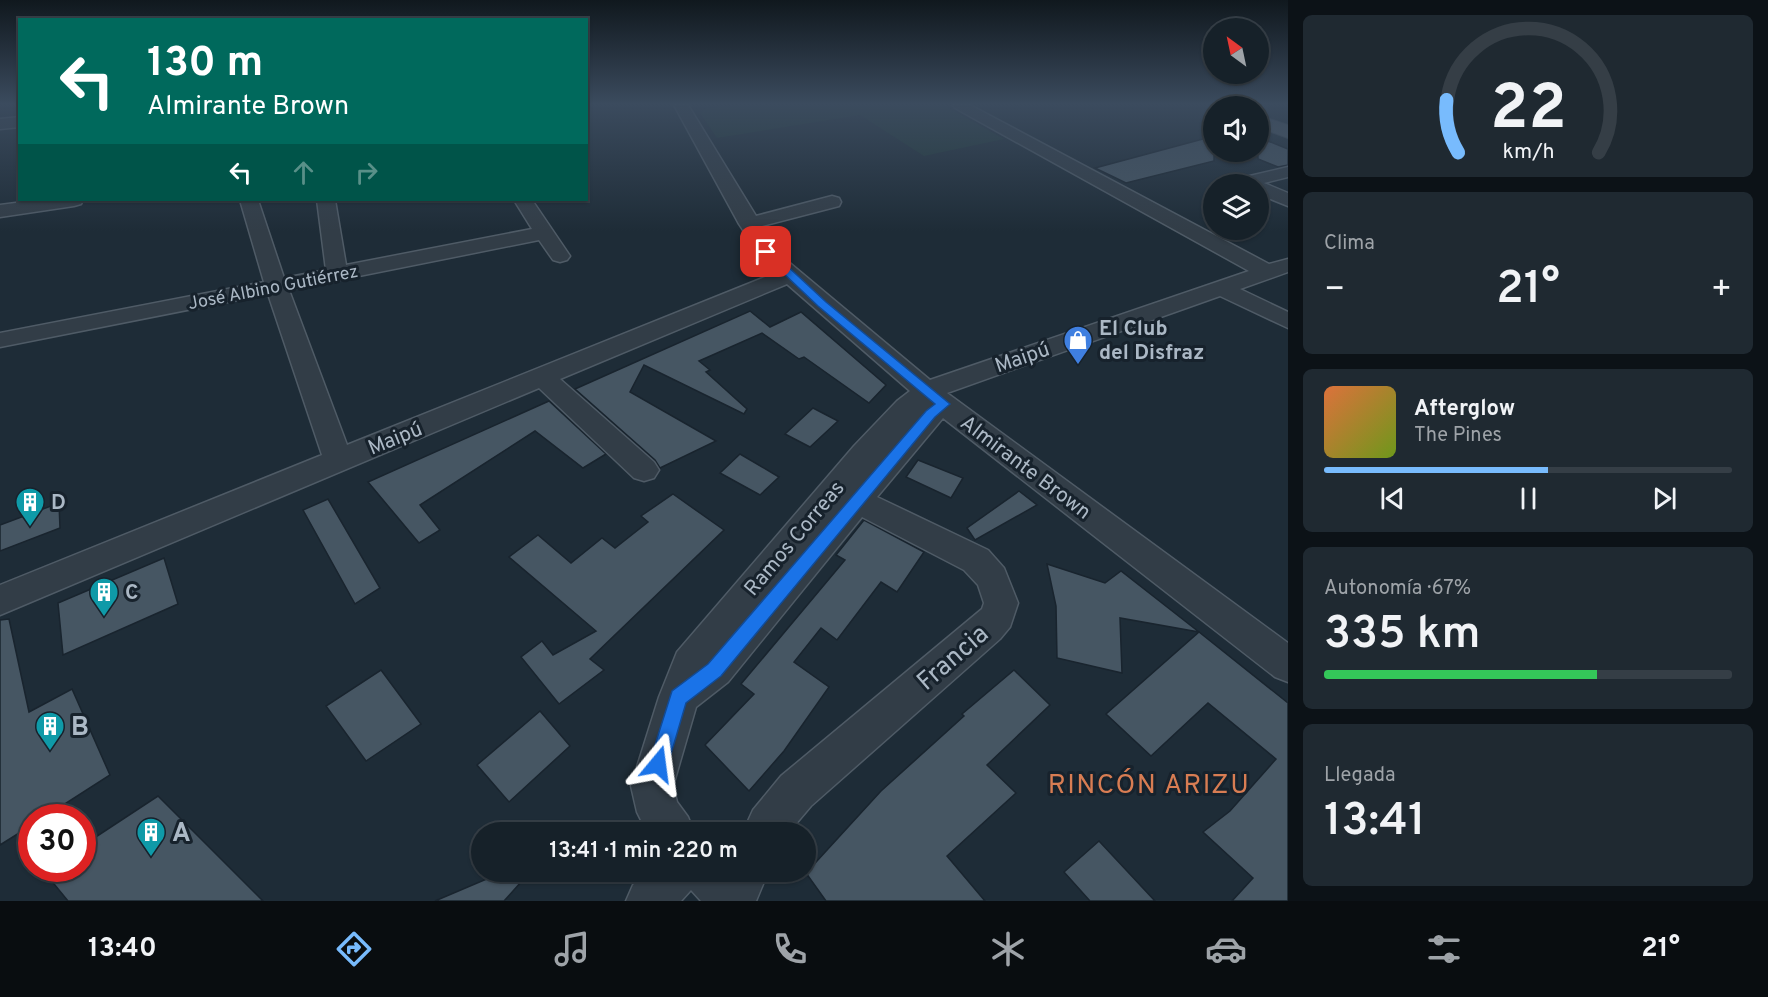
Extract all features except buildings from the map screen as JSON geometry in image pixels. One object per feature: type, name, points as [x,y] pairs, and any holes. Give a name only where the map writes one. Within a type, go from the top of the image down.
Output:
[{"type":"street","name":"Almirante Brown","points":[[706,147],[771,258],[789,275],[935,397],[1288,665]]},
{"type":"street","points":[[1042,147],[1277,268]]},
{"type":"street","points":[[1269,177],[1288,172]]},
{"type":"street","points":[[1269,192],[1288,201]]},
{"type":"street","points":[[0,211],[67,201]]},
{"type":"street","points":[[249,201],[276,286],[338,461]]},
{"type":"street","points":[[326,201],[337,274]]},
{"type":"street","points":[[524,201],[560,256]]},
{"type":"street","points":[[749,224],[832,202]]},
{"type":"street","name":"José Albino Gutiérrez","points":[[0,340],[545,233]]},
{"type":"street","name":"Maipú","points":[[935,397],[1277,268]]},
{"type":"street","name":"Maipú","points":[[0,600],[789,275]]},
{"type":"street","points":[[1221,288],[1288,321]]},
{"type":"street","points":[[542,377],[644,470]]},
{"type":"street","name":"Ramos Correas","points":[[678,698],[715,670],[930,414],[935,397]]},
{"type":"street","name":"Ramos Correas","points":[[666,822],[658,812],[652,786],[690,664],[864,453],[906,407],[935,397]]},
{"type":"street","name":"Francia","points":[[770,822],[796,791],[987,628],[998,616],[1001,603],[992,578],[976,560],[857,501]]},
{"type":"street","points":[[649,901],[668,882]]},
{"type":"street","points":[[715,882],[733,901],[742,882]]},
{"type":"green space","points":[[910,147],[966,147],[924,156]]},
{"type":"place","name":"El Club del Disfraz","points":[[1078,366]]},
{"type":"place","name":"D","points":[[30,528]]},
{"type":"place","name":"C","points":[[104,618]]},
{"type":"place","name":"B","points":[[50,752]]},
{"type":"place","name":"A","points":[[151,858]]},
{"type":"district","name":"RINCÓN ARIZU","points":[[1149,784]]},
{"type":"route","points":[[658,764],[678,698],[715,670],[930,414],[944,404],[822,304],[766,252]]}]
